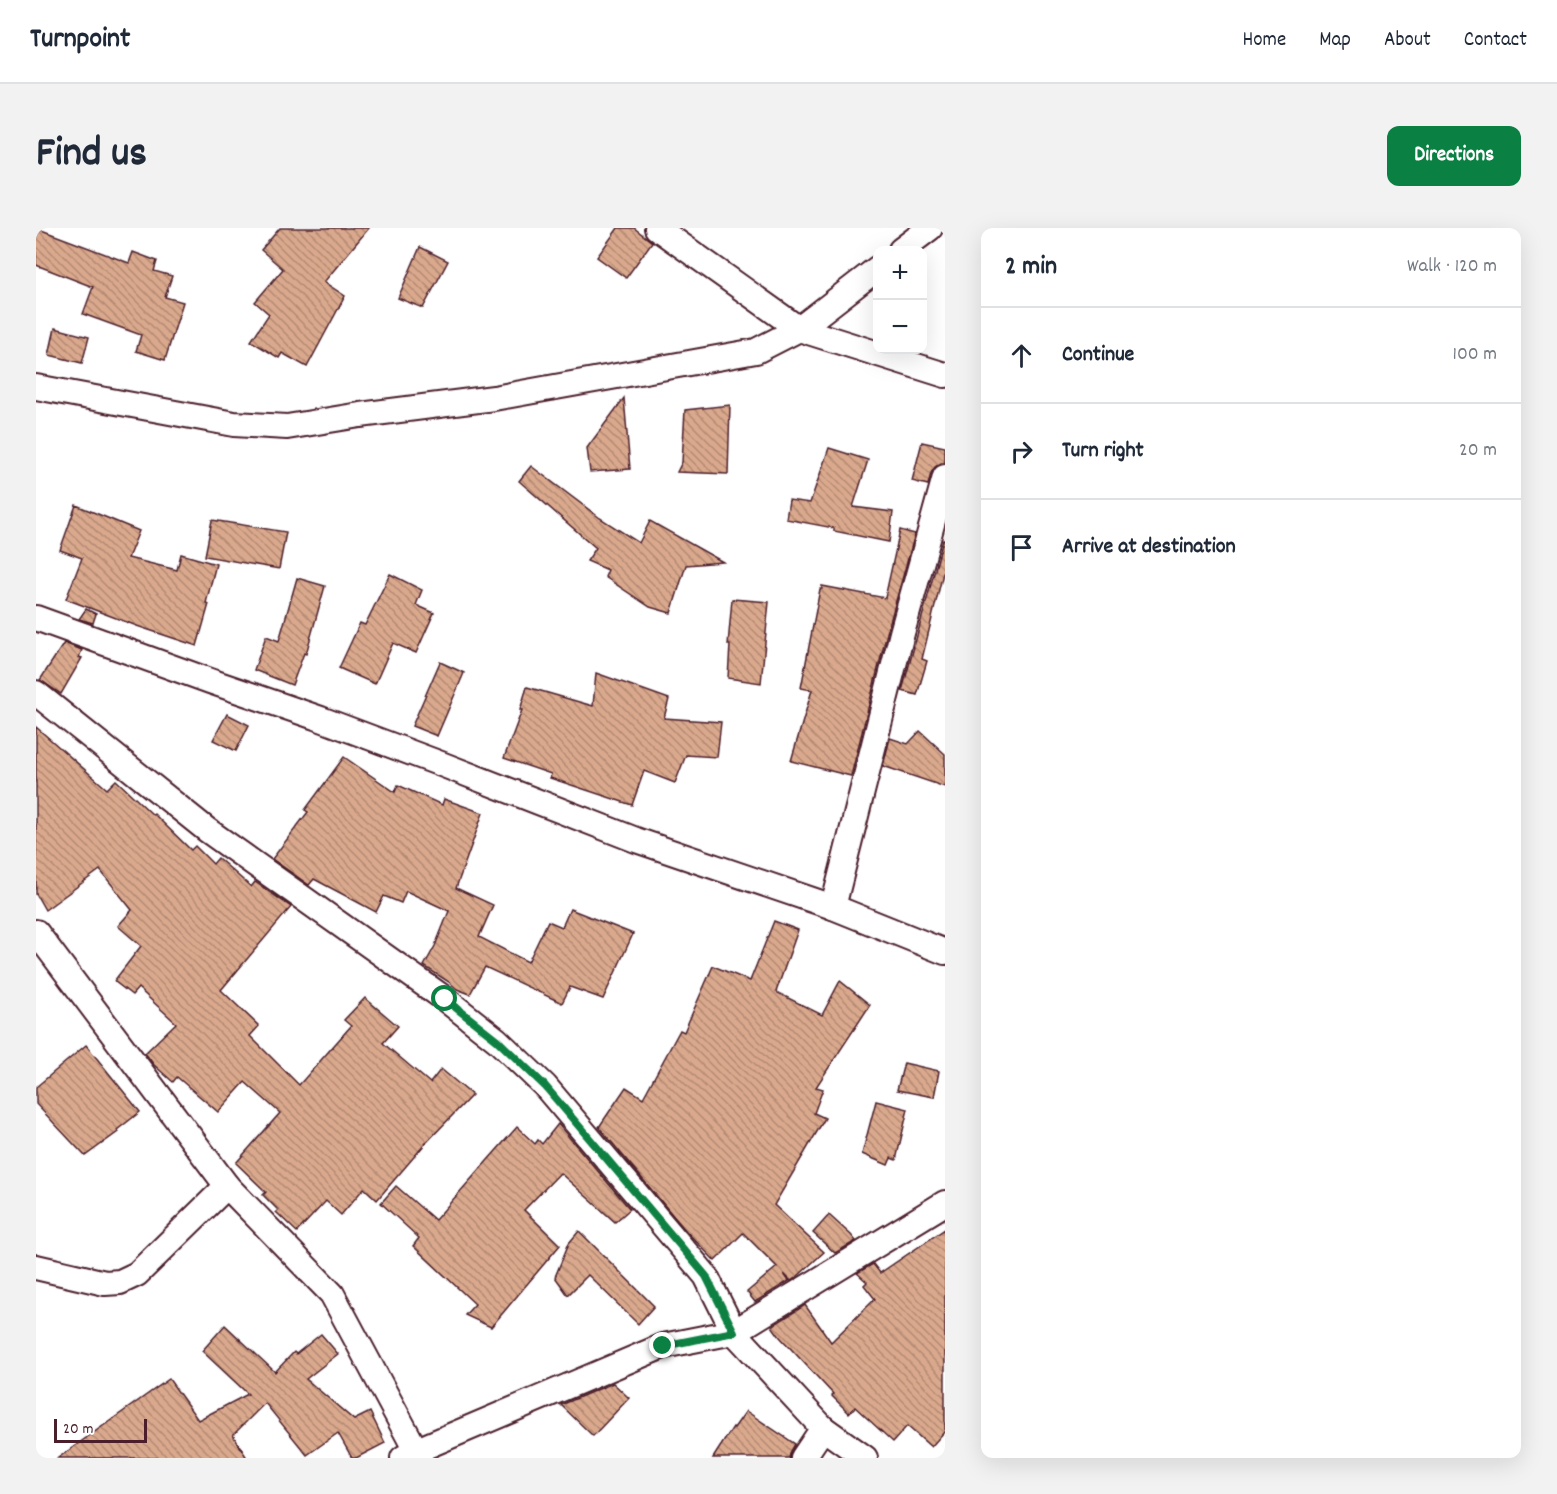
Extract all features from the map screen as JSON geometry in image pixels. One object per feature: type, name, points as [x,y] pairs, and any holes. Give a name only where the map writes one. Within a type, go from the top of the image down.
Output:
[{"type":"street","points":[[657,228],[799,329],[945,375]]},
{"type":"street","points":[[906,246],[930,228]]},
{"type":"street","points":[[36,387],[234,424],[287,427],[494,398],[756,351],[799,329],[873,272]]},
{"type":"street","points":[[833,907],[899,644],[945,477]]},
{"type":"street","points":[[36,618],[398,748],[636,840],[833,907],[945,952]]},
{"type":"street","points":[[36,693],[207,830],[445,999],[497,1040],[545,1086],[706,1276],[734,1332],[823,1428],[865,1458]]},
{"type":"street","points":[[36,932],[227,1186],[332,1294],[413,1456],[663,1346],[734,1332],[945,1203]]},
{"type":"street","points":[[36,1267],[105,1283],[120,1282],[137,1274],[227,1186]]},
{"type":"street","points":[[803,1458],[823,1428]]},
{"type":"building","points":[[36,228],[129,263],[133,252],[157,261],[154,271],[172,276],[165,297],[183,302],[165,360],[136,351],[141,335],[83,314],[93,287],[36,265]]},
{"type":"building","points":[[280,228],[369,228],[324,282],[345,296],[307,367],[282,353],[279,358],[251,341],[269,314],[255,302],[283,269],[261,250]]},
{"type":"building","points":[[618,228],[634,228],[652,242],[626,278],[597,257]]},
{"type":"building","points":[[420,247],[448,261],[423,308],[398,298]]},
{"type":"building","points":[[55,328],[89,337],[82,363],[49,355]]},
{"type":"building","points":[[624,398],[630,469],[590,472],[587,448]]},
{"type":"building","points":[[730,405],[728,474],[677,472],[682,462],[685,410]]},
{"type":"building","points":[[922,442],[945,447],[945,463],[935,467],[928,485],[912,481]]},
{"type":"building","points":[[829,448],[868,460],[853,507],[893,512],[889,542],[786,519],[789,500],[810,503]]},
{"type":"building","points":[[531,466],[600,518],[639,543],[650,521],[723,562],[686,565],[671,613],[650,607],[605,577],[608,570],[587,561],[596,548],[519,481]]},
{"type":"building","points":[[76,505],[139,531],[128,558],[177,570],[181,554],[216,564],[206,603],[209,604],[197,646],[66,599],[82,558],[60,550]]},
{"type":"building","points":[[212,520],[286,532],[279,569],[205,556]]},
{"type":"building","points":[[900,530],[915,534],[888,629],[851,776],[791,761],[812,690],[801,688],[820,589],[822,586],[885,598]]},
{"type":"building","points":[[943,540],[945,540],[945,565],[922,659],[927,661],[917,695],[902,691]]},
{"type":"building","points":[[390,574],[422,590],[416,605],[434,613],[416,653],[393,643],[375,684],[339,668],[360,623],[365,625]]},
{"type":"building","points":[[297,578],[325,586],[306,654],[304,653],[292,685],[254,670],[266,636],[279,641]]},
{"type":"building","points":[[732,599],[769,602],[761,683],[728,678]]},
{"type":"building","points":[[86,609],[96,614],[93,623],[79,619]]},
{"type":"building","points":[[64,643],[82,650],[79,657],[82,658],[61,694],[40,680]]},
{"type":"building","points":[[440,662],[464,673],[437,736],[412,726]]},
{"type":"building","points":[[596,673],[669,699],[664,718],[721,722],[717,757],[686,755],[675,783],[644,771],[632,805],[550,778],[551,774],[504,758],[522,710],[520,710],[527,687],[593,706]]},
{"type":"building","points":[[227,714],[249,725],[236,751],[213,740]]},
{"type":"building","points":[[36,727],[107,789],[116,780],[191,850],[195,846],[213,864],[218,858],[251,887],[255,882],[291,907],[221,990],[259,1026],[250,1036],[299,1085],[351,1026],[344,1020],[365,998],[398,1026],[383,1043],[430,1083],[441,1069],[472,1095],[425,1144],[377,1200],[364,1188],[341,1215],[326,1201],[297,1232],[276,1212],[278,1210],[263,1195],[266,1192],[236,1163],[280,1113],[245,1082],[218,1112],[177,1077],[173,1082],[154,1065],[145,1053],[176,1023],[138,988],[132,995],[114,981],[141,946],[118,926],[132,910],[100,870],[45,910],[36,894]]},
{"type":"building","points":[[920,731],[945,754],[945,787],[883,766],[890,738],[908,744]]},
{"type":"building","points":[[344,757],[395,792],[398,785],[442,805],[444,799],[483,813],[456,888],[493,905],[479,937],[528,962],[548,921],[562,927],[570,909],[633,934],[603,999],[570,987],[562,1003],[485,967],[470,994],[457,989],[424,966],[449,911],[406,891],[401,903],[384,896],[376,912],[314,879],[309,885],[272,859],[308,812],[305,810]]},
{"type":"building","points":[[774,921],[798,930],[776,992],[822,1015],[840,981],[870,1005],[816,1087],[823,1089],[814,1113],[825,1118],[774,1205],[824,1252],[791,1281],[784,1274],[789,1281],[755,1302],[747,1292],[777,1267],[743,1233],[715,1261],[686,1231],[599,1127],[626,1087],[643,1098],[680,1030],[684,1032],[713,966],[750,981]]},
{"type":"building","points":[[86,1045],[140,1112],[117,1130],[118,1132],[85,1156],[36,1104],[36,1087]]},
{"type":"building","points":[[904,1063],[939,1071],[934,1097],[897,1090]]},
{"type":"building","points":[[876,1101],[908,1109],[896,1160],[891,1158],[888,1165],[862,1154]]},
{"type":"building","points":[[558,1124],[630,1209],[615,1222],[560,1173],[524,1210],[560,1245],[491,1327],[465,1315],[475,1304],[413,1246],[419,1238],[381,1203],[396,1186],[435,1220],[517,1127],[535,1144],[538,1140],[542,1144]]},
{"type":"building","points":[[829,1215],[856,1241],[835,1253],[813,1233]]},
{"type":"building","points":[[945,1229],[945,1431],[931,1447],[907,1426],[893,1442],[855,1407],[849,1413],[772,1326],[805,1305],[831,1342],[875,1299],[864,1285],[867,1282],[857,1273],[873,1264],[880,1273]]},
{"type":"building","points":[[579,1231],[654,1306],[638,1324],[588,1275],[568,1295],[555,1277],[569,1243]]},
{"type":"building","points":[[225,1325],[275,1372],[294,1352],[296,1354],[321,1334],[338,1354],[306,1379],[354,1420],[370,1412],[385,1443],[352,1458],[338,1433],[307,1455],[265,1403],[233,1435],[247,1458],[58,1458],[169,1379],[198,1420],[248,1394],[202,1351]]},
{"type":"building","points":[[613,1383],[629,1398],[593,1436],[561,1405]]},
{"type":"building","points":[[746,1411],[795,1444],[789,1458],[713,1458]]},
{"type":"route","points":[[445,999],[497,1040],[545,1086],[706,1276],[734,1332],[663,1346]]}]
